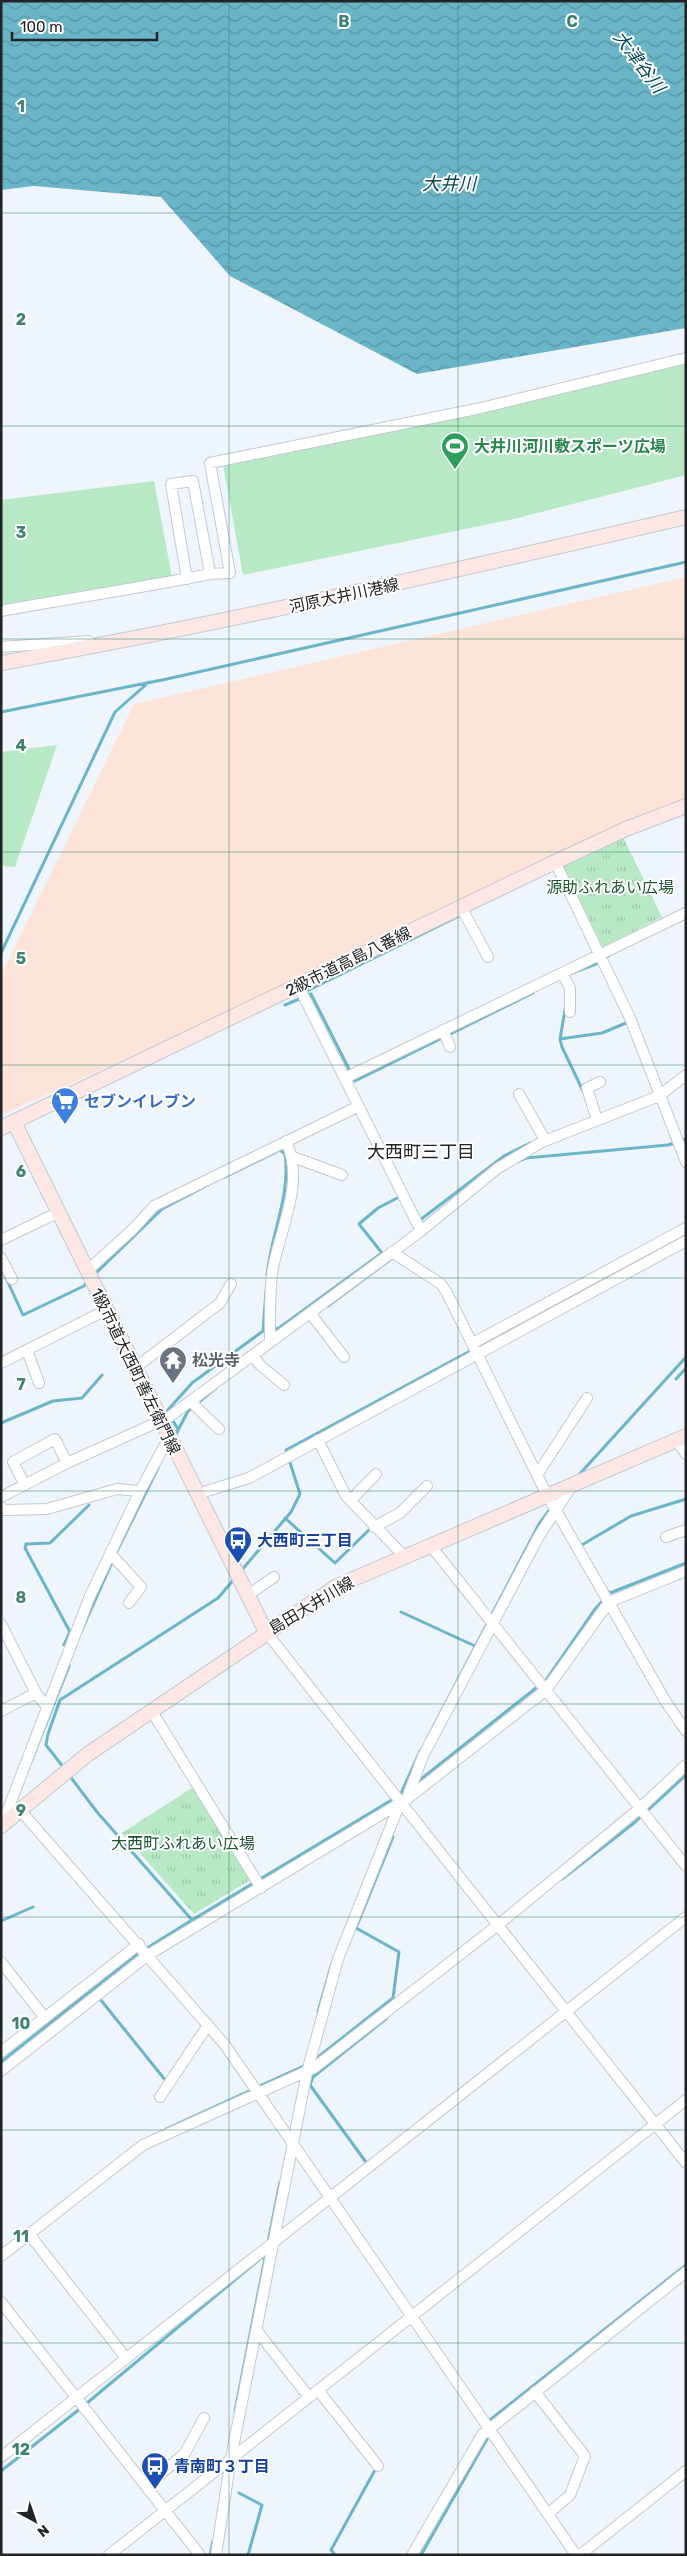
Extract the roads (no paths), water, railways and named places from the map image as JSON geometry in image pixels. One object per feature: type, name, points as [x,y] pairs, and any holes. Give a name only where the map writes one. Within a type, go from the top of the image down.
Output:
[{"type":"main road","name":"河原大井川港線","points":[[1,664],[343,595],[686,517]]},
{"type":"main road","name":"2級市道高島八番線","points":[[7,1125],[555,862],[626,829],[686,806]]},
{"type":"main road","name":"1級市道大西町善左衛門線","points":[[7,1125],[59,1212],[266,1632]]},
{"type":"main road","name":"島田大井川線","points":[[1,1826],[88,1754],[266,1632],[337,1586],[681,1438]]},
{"type":"street","points":[[1,611],[210,574],[230,573],[210,463],[481,408],[686,358]]},
{"type":"street","points":[[187,579],[172,484],[193,480],[210,574]]},
{"type":"street","points":[[1,648],[89,641],[94,646]]},
{"type":"street","points":[[555,862],[630,1018],[686,1162]]},
{"type":"street","points":[[461,907],[488,957]]},
{"type":"street","points":[[345,1078],[686,913]]},
{"type":"street","points":[[562,973],[570,988],[570,1012]]},
{"type":"street","points":[[298,985],[345,1078],[357,1107],[421,1232]]},
{"type":"street","points":[[442,1030],[450,1047]]},
{"type":"street","points":[[1,1497],[67,1463],[161,1420],[192,1400],[421,1232],[498,1168],[545,1140],[659,1096],[686,1075]]},
{"type":"street","points":[[597,1120],[587,1088],[600,1082]]},
{"type":"street","points":[[519,1094],[545,1140]]},
{"type":"street","points":[[87,1271],[154,1206],[357,1107]]},
{"type":"street","points":[[270,1341],[270,1291],[273,1267],[294,1182],[293,1157],[286,1141]]},
{"type":"street","points":[[293,1157],[342,1175]]},
{"type":"street","points":[[1,1240],[59,1212]]},
{"type":"street","points":[[473,1343],[686,1228]]},
{"type":"street","points":[[197,1494],[249,1478],[686,1241]]},
{"type":"street","points":[[392,1252],[441,1284],[473,1343],[555,1510],[666,1702],[686,1731]]},
{"type":"street","points":[[1,1258],[12,1280]]},
{"type":"street","points":[[135,1368],[220,1303],[231,1284]]},
{"type":"street","points":[[1,1363],[106,1310]]},
{"type":"street","points":[[310,1313],[344,1357]]},
{"type":"street","points":[[27,1350],[39,1383]]},
{"type":"street","points":[[253,1355],[260,1364],[284,1385]]},
{"type":"street","points":[[537,1475],[587,1398]]},
{"type":"street","points":[[192,1400],[196,1407],[219,1429]]},
{"type":"street","points":[[1,1826],[90,1596],[140,1491],[170,1437]]},
{"type":"street","points":[[681,1438],[686,1454]]},
{"type":"street","points":[[25,1485],[12,1462],[54,1439],[67,1463]]},
{"type":"street","points":[[318,1440],[346,1496],[404,1556]]},
{"type":"street","points":[[351,1500],[376,1474]]},
{"type":"street","points":[[216,2555],[231,2458],[292,2143],[307,2072],[338,1960],[423,1756],[555,1510],[574,1484]]},
{"type":"street","points":[[374,1527],[400,1513],[427,1486]]},
{"type":"street","points":[[1,1507],[3,1510],[47,1509],[118,1489],[140,1491]]},
{"type":"street","points":[[666,1537],[686,1530]]},
{"type":"street","points":[[430,1545],[686,1866]]},
{"type":"street","points":[[110,1553],[141,1588],[129,1603]]},
{"type":"street","points":[[1,2072],[148,1955],[403,1801],[546,1690],[609,1602],[686,1571]]},
{"type":"street","points":[[248,1594],[274,1577]]},
{"type":"street","points":[[1,1624],[36,1693],[47,1707]]},
{"type":"street","points":[[266,1632],[403,1801],[566,2012],[686,2163]]},
{"type":"street","points":[[1,1711],[36,1693]]},
{"type":"street","points":[[151,1710],[261,1888]]},
{"type":"street","points":[[1,2256],[143,2145],[307,2072],[498,1925],[639,1809],[686,1765]]},
{"type":"street","points":[[20,1810],[139,1944],[225,2045],[576,2555]]},
{"type":"street","points":[[1,2457],[686,1917]]},
{"type":"street","points":[[1,2052],[139,1944]]},
{"type":"street","points":[[1,1962],[45,2018]]},
{"type":"street","points":[[160,2097],[208,2025]]},
{"type":"street","points":[[109,2555],[686,2100]]},
{"type":"street","points":[[29,2234],[126,2358]]},
{"type":"street","points":[[412,2555],[482,2435],[686,2272]]},
{"type":"street","points":[[1,2302],[200,2555]]},
{"type":"street","points":[[257,2331],[309,2397]]},
{"type":"street","points":[[318,2390],[378,2466]]},
{"type":"street","points":[[535,2392],[585,2456],[570,2495],[548,2514]]},
{"type":"street","points":[[146,2487],[185,2453],[204,2418]]},
{"type":"street","points":[[580,2555],[686,2471]]},
{"type":"water","name":"大井川","points":[[1,1],[686,1],[686,328],[417,374],[230,276],[161,197],[34,186],[1,190]]},
{"type":"waterway","points":[[1,712],[167,679],[686,562]]},
{"type":"waterway","points":[[1,953],[115,712],[149,682]]},
{"type":"waterway","points":[[307,993],[307,991],[461,915]]},
{"type":"waterway","points":[[572,973],[596,964],[611,954]]},
{"type":"waterway","points":[[285,1005],[311,994],[355,1081],[533,993]]},
{"type":"waterway","points":[[566,1004],[560,1039],[602,1033],[626,1023]]},
{"type":"waterway","points":[[560,1039],[583,1091]]},
{"type":"waterway","points":[[516,1162],[526,1158],[668,1145],[686,1139]]},
{"type":"waterway","points":[[420,1220],[504,1156],[530,1143]]},
{"type":"waterway","points":[[225,1177],[280,1150],[285,1154],[286,1169],[283,1199],[267,1275]]},
{"type":"waterway","points":[[94,1275],[162,1209],[208,1185]]},
{"type":"waterway","points":[[178,1429],[167,1411],[192,1383],[263,1331],[279,1328],[382,1253],[359,1224],[378,1208],[401,1196]]},
{"type":"waterway","points":[[241,1571],[291,1512],[300,1494],[286,1450],[686,1235]]},
{"type":"waterway","points":[[328,1306],[391,1259]]},
{"type":"waterway","points":[[2,1269],[23,1315],[84,1286],[88,1281]]},
{"type":"waterway","points":[[263,1331],[266,1291]]},
{"type":"waterway","points":[[577,1477],[686,1357]]},
{"type":"waterway","points":[[676,1379],[686,1368]]},
{"type":"waterway","points":[[1,1423],[53,1401],[82,1398],[102,1375]]},
{"type":"waterway","points":[[174,1438],[188,1411],[216,1388]]},
{"type":"waterway","points":[[81,1632],[118,1549],[158,1468]]},
{"type":"waterway","points":[[427,1739],[539,1524],[559,1497]]},
{"type":"waterway","points":[[580,1546],[631,1516],[686,1499]]},
{"type":"waterway","points":[[64,1645],[70,1632],[25,1548],[26,1544],[50,1543],[89,1505]]},
{"type":"waterway","points":[[285,1518],[335,1563],[371,1528]]},
{"type":"waterway","points":[[610,1593],[686,1563]]},
{"type":"waterway","points":[[64,1768],[46,1745],[60,1700],[218,1598],[235,1578]]},
{"type":"waterway","points":[[416,1783],[546,1680],[595,1609],[610,1593],[606,1590]]},
{"type":"waterway","points":[[401,1612],[475,1646]]},
{"type":"waterway","points":[[31,1762],[69,1666]]},
{"type":"waterway","points":[[399,1798],[420,1751]]},
{"type":"waterway","points":[[1,2062],[136,1955],[192,1920],[97,1812],[69,1775]]},
{"type":"waterway","points":[[562,1879],[634,1823],[686,1775]]},
{"type":"waterway","points":[[192,1920],[395,1798]]},
{"type":"waterway","points":[[313,2061],[393,1998],[399,1952],[356,1928],[393,1837]]},
{"type":"waterway","points":[[1,1921],[33,1907]]},
{"type":"waterway","points":[[318,2012],[332,1963]]},
{"type":"waterway","points":[[100,1999],[166,2081]]},
{"type":"waterway","points":[[368,2165],[310,2085],[313,2077],[387,2018]]},
{"type":"waterway","points":[[166,2129],[306,2065]]},
{"type":"waterway","points":[[268,2242],[280,2182]]},
{"type":"waterway","points":[[235,2411],[266,2253]]},
{"type":"waterway","points":[[1,2471],[81,2408],[266,2254]]},
{"type":"waterway","points":[[489,2425],[490,2420],[686,2265]]},
{"type":"waterway","points":[[421,2555],[487,2439],[488,2433]]},
{"type":"waterway","points":[[335,2555],[331,2550],[375,2470]]},
{"type":"waterway","points":[[239,2493],[262,2505],[248,2555]]},
{"type":"waterway","points":[[210,2555],[213,2541]]},
{"type":"place","name":"大井川河川敷スポーツ広場","points":[[455,470]]},
{"type":"place","name":"セブンイレブン","points":[[65,1125]]},
{"type":"place","name":"松光寺","points":[[173,1384]]},
{"type":"place","name":"大西町三丁目","points":[[238,1564]]},
{"type":"place","name":"青南町３丁目","points":[[155,2490]]},
{"type":"district","name":"大西町三丁目","points":[[421,1152]]},
{"type":"water label","name":"大津谷川","points":[[639,62]]},
{"type":"park label","name":"源助ふれあい広場","points":[[610,887]]},
{"type":"park label","name":"大西町ふれあい広場","points":[[183,1843]]}]
